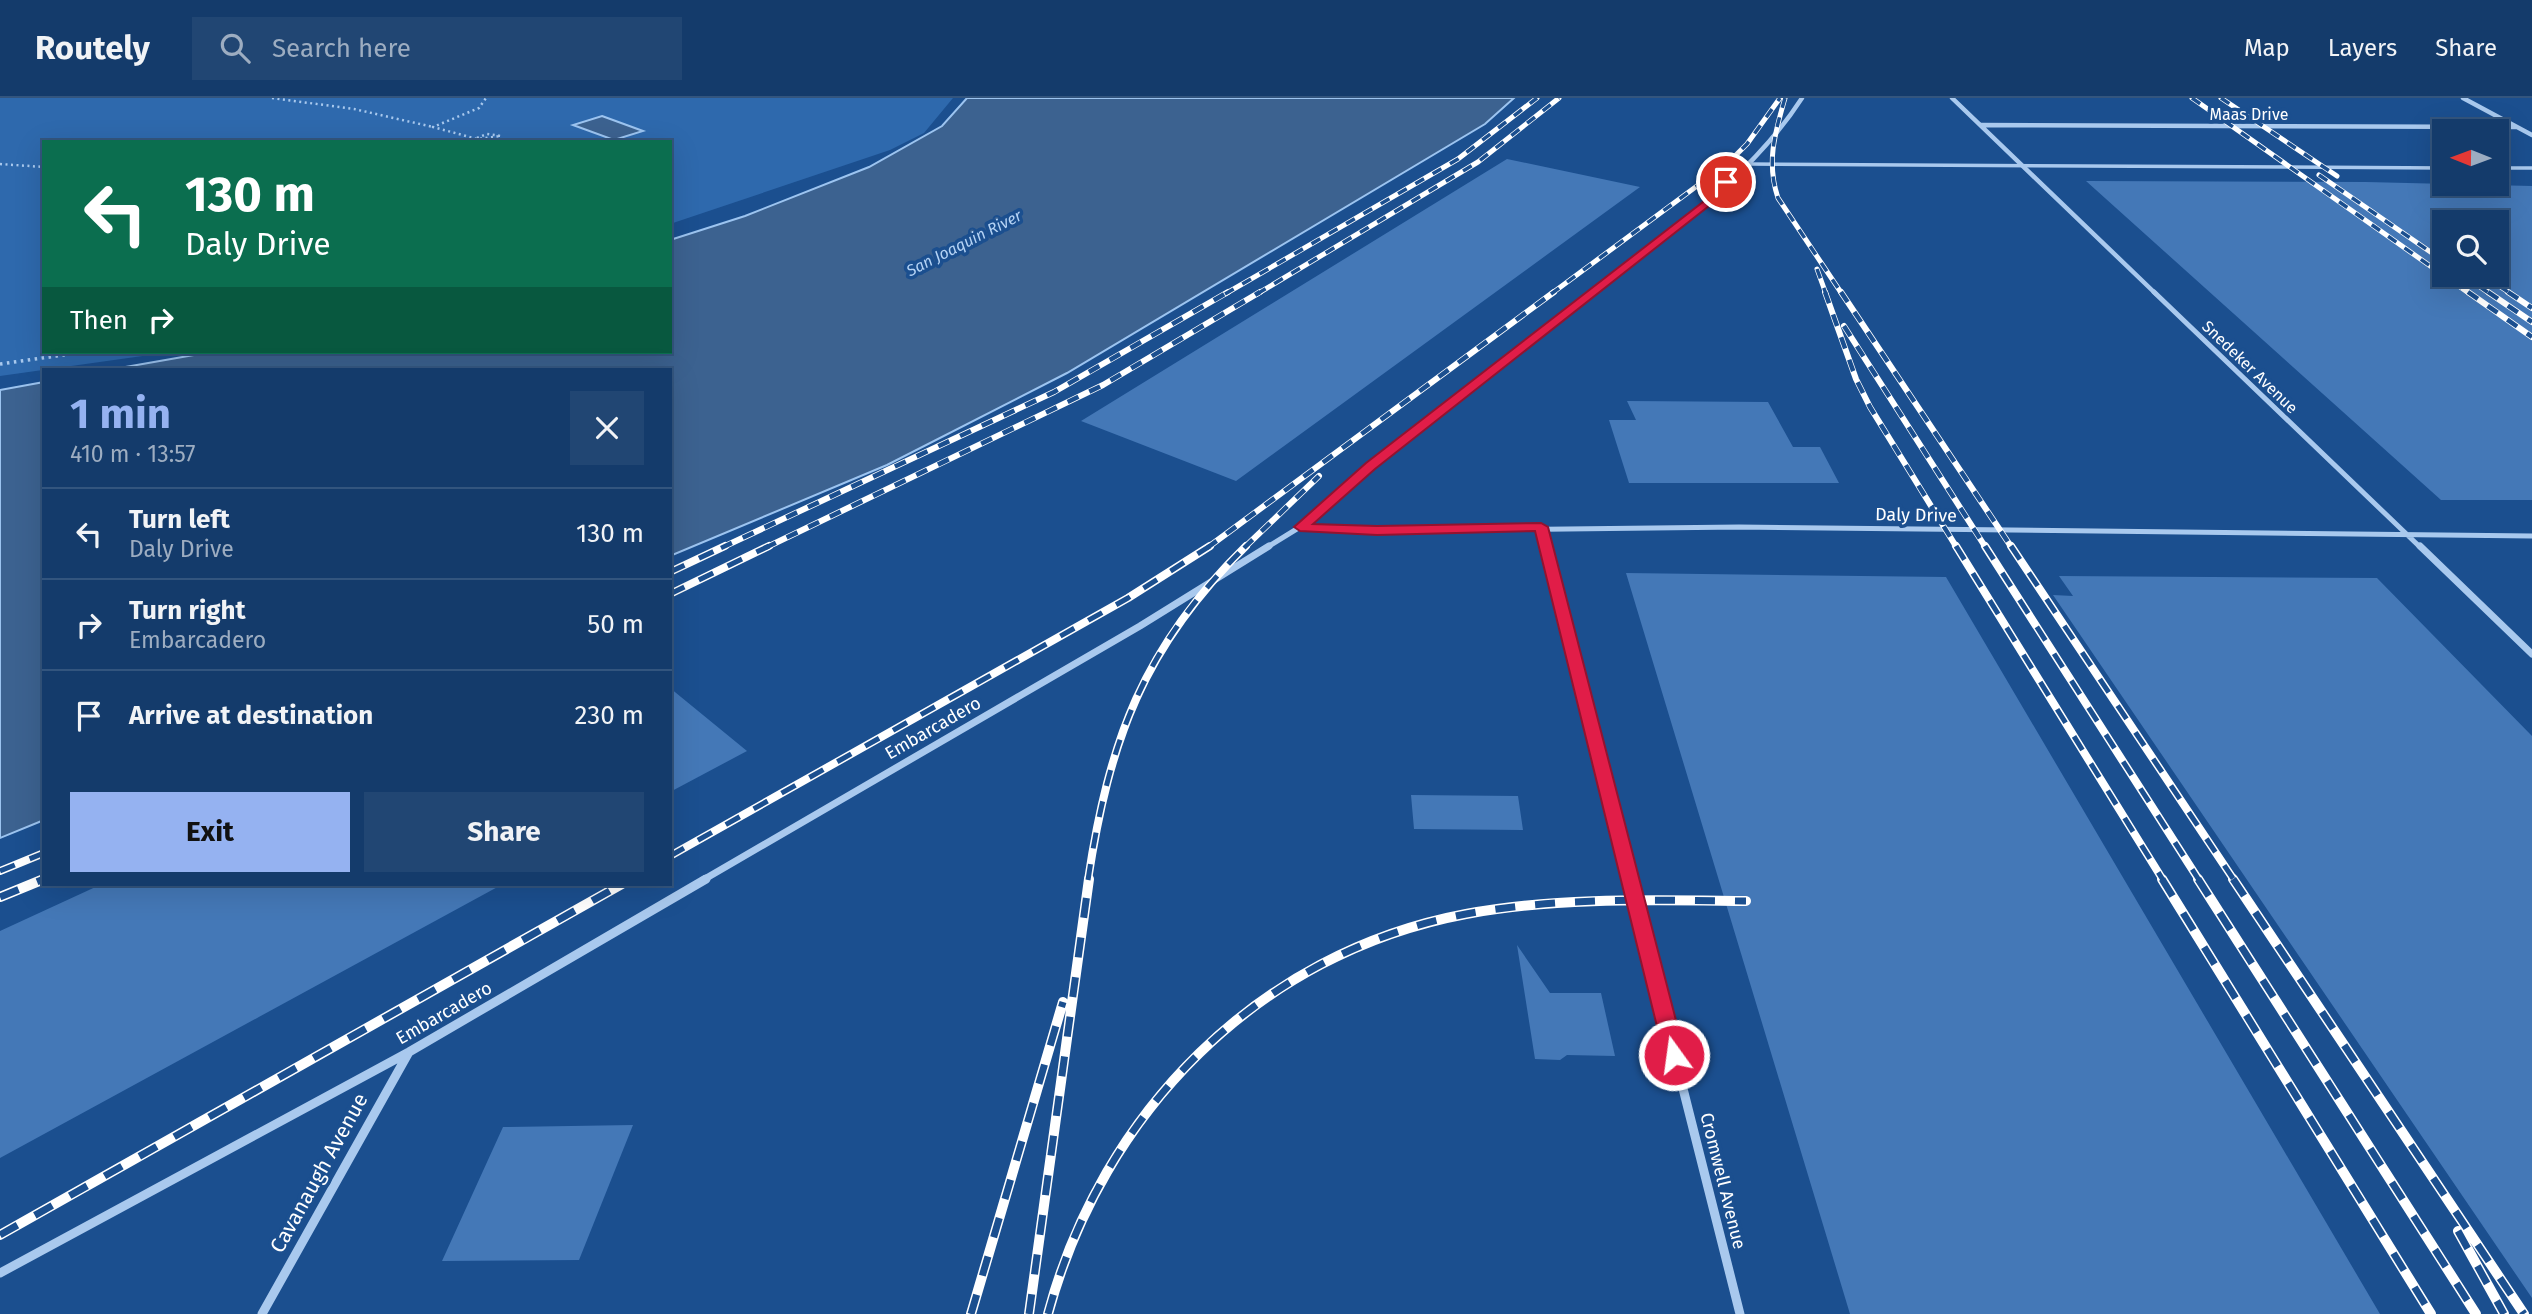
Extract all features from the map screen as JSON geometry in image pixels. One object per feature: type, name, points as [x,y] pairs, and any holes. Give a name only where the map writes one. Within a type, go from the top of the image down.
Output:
[{"type":"street","name":"Embarcadero","points":[[0,1273],[409,1052],[1140,626],[1300,527],[1351,481],[1711,200],[1726,182],[1749,164],[1774,138],[1802,98]]},
{"type":"street","name":"Snedeker Avenue","points":[[1952,98],[2532,654]]},
{"type":"street","points":[[2463,98],[2532,135]]},
{"type":"street","name":"Maas Drive","points":[[1980,125],[2517,127]]},
{"type":"street","name":"Daly Drive","points":[[1300,527],[1377,531],[1541,527],[1739,527],[2532,536]]},
{"type":"street","name":"Cromwell Avenue","points":[[1541,527],[1740,1314]]},
{"type":"street","name":"Cavanaugh Avenue","points":[[262,1314],[409,1052]]},
{"type":"lane","points":[[1749,164],[2432,168]]},
{"type":"lane","points":[[2510,168],[2532,168]]},
{"type":"path","points":[[272,98],[354,109],[483,140]]},
{"type":"path","points":[[433,127],[479,108],[486,98]]},
{"type":"path","points":[[477,138],[488,134],[501,136],[489,140]]},
{"type":"path","points":[[0,164],[42,167]]},
{"type":"path","points":[[0,364],[71,354]]},
{"type":"shaded area","points":[[0,98],[953,98],[924,133],[890,150],[672,223],[672,140],[42,140],[42,354],[157,354],[0,376]]},
{"type":"water","name":"San Joaquin River","points":[[967,98],[1514,98],[1485,124],[1067,373],[887,465],[672,555],[672,368],[120,368],[200,354],[672,354],[672,239],[745,216],[869,167],[942,126]]},
{"type":"water","points":[[602,116],[643,131],[614,140],[573,125]]},
{"type":"water","points":[[42,382],[42,821],[0,838],[0,390]]},
{"type":"building","points":[[1507,159],[1640,187],[1236,481],[1081,421]]},
{"type":"building","points":[[2086,181],[2432,184],[2432,196],[2510,196],[2510,185],[2532,186],[2532,500],[2441,500]]},
{"type":"building","points":[[1627,401],[1768,402],[1793,447],[1820,447],[1839,483],[1629,483],[1609,420],[1636,420]]},
{"type":"building","points":[[1626,573],[1946,577],[2380,1314],[1850,1314]]},
{"type":"building","points":[[2059,576],[2377,578],[2532,736],[2532,1298],[2053,595],[2073,596]]},
{"type":"building","points":[[672,690],[747,751],[672,791]]},
{"type":"building","points":[[1411,795],[1518,796],[1523,830],[1414,829]]},
{"type":"building","points":[[98,886],[499,886],[0,1158],[0,931]]},
{"type":"building","points":[[1517,945],[1550,993],[1601,993],[1615,1056],[1567,1055],[1560,1060],[1535,1059]]},
{"type":"building","points":[[633,1125],[579,1260],[442,1261],[503,1127]]},
{"type":"railway","points":[[1225,294],[1458,159],[1537,98]]},
{"type":"railway","points":[[1257,294],[1478,162],[1559,98]]},
{"type":"railway","points":[[1551,294],[1728,163],[1747,144],[1780,98]]},
{"type":"railway","points":[[1785,98],[1775,136],[1772,160],[1774,185],[1778,198],[1842,294]]},
{"type":"railway","points":[[2192,98],[2470,294]]},
{"type":"railway","points":[[2221,98],[2337,176]]},
{"type":"railway","points":[[2319,175],[2432,253]]},
{"type":"railway","points":[[1817,269],[1826,294]]},
{"type":"railway","points":[[2480,287],[2490,294]]},
{"type":"railway","points":[[2501,287],[2511,294]]},
{"type":"railway","points":[[721,548],[1054,392],[1228,292]]},
{"type":"railway","points":[[765,548],[1103,385],[1260,292]]},
{"type":"railway","points":[[1208,547],[1554,292]]},
{"type":"railway","points":[[1825,292],[1856,379],[1870,407],[1957,548]]},
{"type":"railway","points":[[1841,292],[2012,548]]},
{"type":"railway","points":[[2468,292],[2532,337]]},
{"type":"railway","points":[[2488,292],[2532,322]]},
{"type":"railway","points":[[2511,294],[2532,308]]},
{"type":"railway","points":[[1844,326],[1986,548]]},
{"type":"railway","points":[[1245,547],[1319,476]]},
{"type":"railway","points":[[672,571],[725,546]]},
{"type":"railway","points":[[672,593],[769,546]]},
{"type":"railway","points":[[1956,546],[2163,880]]},
{"type":"railway","points":[[1985,546],[2199,880]]},
{"type":"railway","points":[[2011,546],[2234,880]]},
{"type":"railway","points":[[672,855],[1128,598],[1208,547]]},
{"type":"railway","points":[[1088,880],[1107,783],[1136,699],[1156,659],[1181,621],[1210,584],[1245,547]]},
{"type":"railway","points":[[0,871],[42,854]]},
{"type":"railway","points":[[1029,1314],[1089,879]]},
{"type":"railway","points":[[2162,879],[2431,1314]]},
{"type":"railway","points":[[2198,879],[2476,1314]]},
{"type":"railway","points":[[2233,879],[2524,1314]]},
{"type":"railway","points":[[0,897],[42,880]]},
{"type":"railway","points":[[0,1235],[618,886]]},
{"type":"railway","points":[[1048,1314],[1073,1241],[1107,1172],[1149,1109],[1199,1053],[1257,1005],[1321,965],[1391,934],[1466,914],[1570,902],[1746,901]]},
{"type":"railway","points":[[971,1314],[1063,1002]]},
{"type":"railway","points":[[2458,1231],[2504,1314]]},
{"type":"route","points":[[1674,1055],[1541,527],[1377,531],[1300,527],[1351,481],[1711,200],[1726,182]]}]
